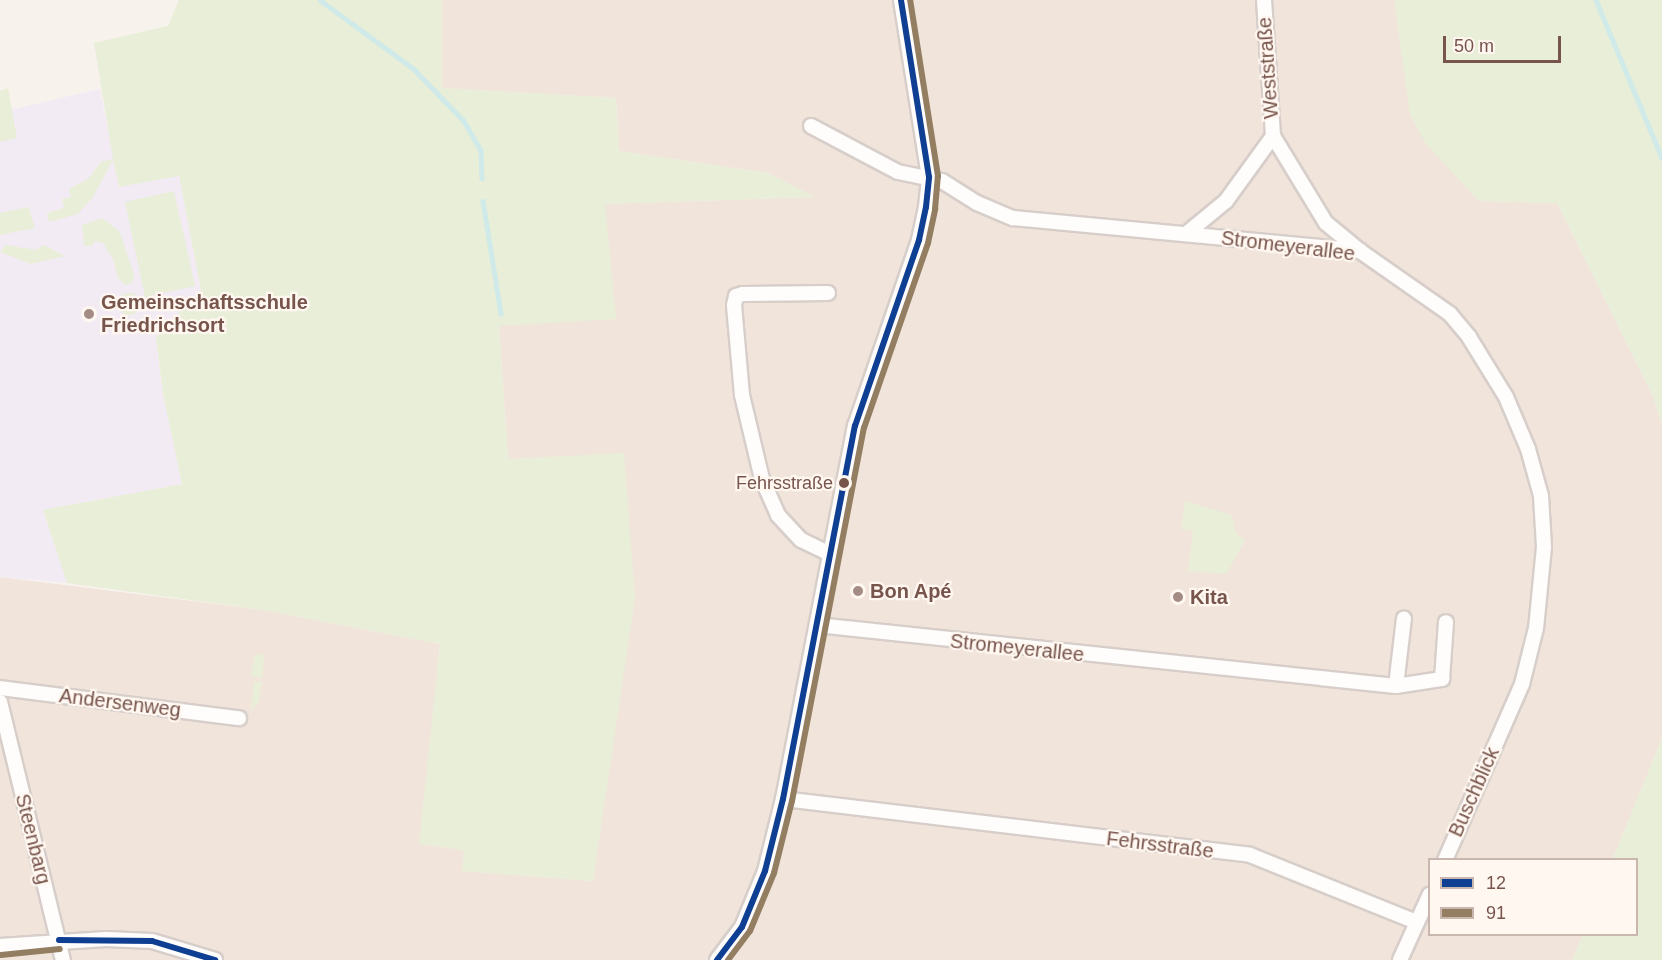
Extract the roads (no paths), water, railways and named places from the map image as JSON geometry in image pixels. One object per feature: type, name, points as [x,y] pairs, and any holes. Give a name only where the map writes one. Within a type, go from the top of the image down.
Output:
[{"type":"street","points":[[717,960],[742,927],[765,871],[783,799],[817,625],[828,553],[855,426],[919,240],[929,177],[901,0]]},
{"type":"street","name":"Weststraße","points":[[1264,0],[1273,136],[1326,223],[1360,251]]},
{"type":"street","name":"Stromeyerallee","points":[[811,126],[898,172],[929,177],[1013,218],[1360,251],[1450,314],[1470,336],[1506,397],[1528,449],[1541,496],[1544,547],[1536,628],[1522,684],[1503,725]]},
{"type":"street","name":"Weststraße","points":[[1186,234],[1226,201],[1273,136]]},
{"type":"street","points":[[828,293],[742,294],[736,297],[734,305],[742,395],[762,479],[778,515],[801,540],[828,553]]},
{"type":"street","points":[[1396,686],[1404,618]]},
{"type":"street","name":"Stromeyerallee","points":[[817,625],[1396,686],[1442,679],[1446,622]]},
{"type":"street","name":"Andersenweg","points":[[0,688],[239,718]]},
{"type":"street","name":"Steenbarg","points":[[0,702],[63,960]]},
{"type":"street","name":"Buschblick","points":[[1445,858],[1503,725]]},
{"type":"street","name":"Fehrsstraße","points":[[783,799],[1250,855],[1417,922]]},
{"type":"street","points":[[1400,960],[1428,898]]},
{"type":"street","points":[[0,946],[59,940],[152,941],[215,960]]},
{"type":"waterway","points":[[320,0],[414,69],[464,121],[481,150],[482,178]]},
{"type":"waterway","points":[[1596,0],[1662,158]]},
{"type":"waterway","points":[[483,201],[501,314]]},
{"type":"place","name":"Gemeinschaftsschule Friedrichsort","points":[[89,314]]},
{"type":"place","name":"Fehrsstraße","points":[[844,483]]},
{"type":"place","name":"Bon Apé","points":[[858,591]]},
{"type":"place","name":"Kita","points":[[1178,597]]}]
